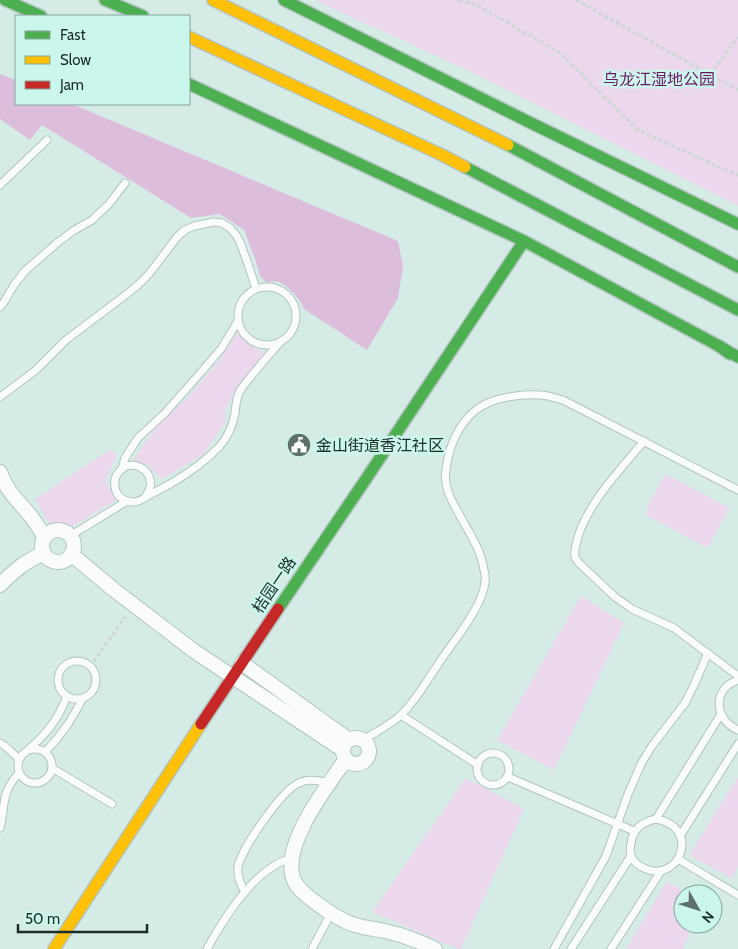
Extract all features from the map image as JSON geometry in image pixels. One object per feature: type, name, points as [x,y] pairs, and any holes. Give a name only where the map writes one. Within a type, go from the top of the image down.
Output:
[{"type":"main road","points":[[5,0],[39,15]]},
{"type":"main road","points":[[105,0],[141,15]]},
{"type":"main road","points":[[213,0],[499,140],[738,267]]},
{"type":"main road","points":[[284,0],[738,224]]},
{"type":"main road","points":[[190,37],[442,155],[738,310]]},
{"type":"main road","points":[[190,84],[524,241],[738,358]]},
{"type":"main road","name":"桔园一路","points":[[54,949],[232,677],[524,241]]},
{"type":"street","points":[[0,472],[6,486],[45,537]]},
{"type":"street","points":[[62,530],[70,536],[74,544],[68,558],[57,562],[44,553],[42,545],[48,533],[62,530]]},
{"type":"street","points":[[0,585],[19,566],[44,553]]},
{"type":"street","points":[[71,554],[194,651],[232,677],[350,747]]},
{"type":"street","points":[[242,663],[350,747]]},
{"type":"street","points":[[350,747],[300,831],[292,858],[293,879],[308,897],[344,920],[357,925],[405,936],[431,948]]},
{"type":"lane","points":[[0,185],[46,140]]},
{"type":"lane","points":[[0,307],[25,271],[57,244],[92,220],[109,204],[125,183]]},
{"type":"lane","points":[[0,397],[36,370],[66,340],[138,285],[149,274],[177,237],[185,230],[194,226],[214,222],[222,223],[236,234],[256,289]]},
{"type":"lane","points":[[145,497],[189,473],[220,446],[231,426],[239,391],[294,327],[296,318],[294,308],[284,292],[275,288],[265,287],[256,289],[241,302],[238,311],[238,321],[241,330],[246,337],[263,345],[281,341]]},
{"type":"lane","points":[[122,469],[128,466],[140,467],[149,475],[151,487],[149,493],[140,501],[127,501],[118,495],[115,490],[116,478],[122,469],[125,458],[145,430],[165,413],[221,349],[238,321]]},
{"type":"lane","points":[[350,747],[401,715],[417,695],[473,613],[482,595],[486,580],[484,565],[479,550],[451,500],[446,488],[445,475],[449,452],[454,441],[463,424],[481,406],[494,400],[517,396],[549,396],[576,406],[738,490]]},
{"type":"lane","points":[[644,442],[608,484],[589,512],[577,539],[574,551],[575,557],[579,563],[621,601],[632,609],[674,628],[738,676]]},
{"type":"lane","points":[[70,536],[127,501]]},
{"type":"lane","points":[[554,949],[606,856],[628,794],[642,762],[685,703],[708,653]]},
{"type":"lane","points":[[73,662],[85,663],[90,667],[96,678],[93,690],[89,695],[83,698],[72,698],[62,692],[58,680],[62,668],[73,662]]},
{"type":"lane","points":[[738,680],[726,686],[719,702],[723,719],[738,730]]},
{"type":"lane","points":[[27,751],[36,749],[45,752],[52,768],[46,779],[36,783],[26,781],[19,773],[19,759],[54,723],[67,696]]},
{"type":"lane","points":[[45,752],[68,726],[83,698]]},
{"type":"lane","points":[[656,819],[721,714]]},
{"type":"lane","points":[[401,715],[478,765]]},
{"type":"lane","points":[[0,744],[5,746],[19,759]]},
{"type":"lane","points":[[680,836],[738,744]]},
{"type":"lane","points":[[489,754],[504,757],[509,766],[508,777],[495,786],[485,783],[478,775],[478,765],[480,760],[489,754]]},
{"type":"lane","points":[[52,768],[112,804]]},
{"type":"lane","points":[[0,828],[4,797],[11,782],[19,773]]},
{"type":"lane","points":[[508,777],[634,831]]},
{"type":"lane","points":[[245,892],[239,881],[238,869],[240,859],[245,847],[280,798],[299,782],[317,780],[329,784]]},
{"type":"lane","points":[[571,949],[631,856],[631,840],[634,831],[647,821],[656,819],[672,824],[678,830],[682,847],[676,862],[669,868],[661,871],[652,871],[637,863],[631,856]]},
{"type":"lane","points":[[207,949],[229,913],[245,892],[276,864],[292,858]]},
{"type":"lane","points":[[678,858],[738,895]]},
{"type":"lane","points":[[611,949],[661,871]]},
{"type":"lane","points":[[312,949],[331,913]]},
{"type":"path","points":[[458,0],[477,5],[560,53],[638,130],[738,175]]},
{"type":"path","points":[[576,0],[738,90]]},
{"type":"path","points":[[710,75],[738,38]]},
{"type":"path","points":[[90,667],[134,605]]},
{"type":"green space","name":"乌龙江湿地公园","points":[[314,0],[738,0],[738,206],[465,69]]},
{"type":"green space","points":[[238,332],[254,348],[266,352],[240,382],[225,410],[226,421],[203,455],[162,479],[148,465],[133,460],[158,425],[186,399],[219,361]]},
{"type":"green space","points":[[111,449],[117,455],[105,481],[116,500],[70,528],[60,523],[51,527],[35,499]]},
{"type":"green space","points":[[665,474],[729,508],[708,548],[644,514]]},
{"type":"green space","points":[[581,596],[624,623],[554,770],[497,740]]},
{"type":"green space","points":[[738,777],[738,866],[732,879],[689,855]]},
{"type":"green space","points":[[466,778],[524,809],[461,949],[458,949],[372,912]]},
{"type":"green space","points":[[667,881],[673,885],[673,934],[689,934],[683,949],[626,949]]},
{"type":"shaded area","points":[[0,74],[15,80],[15,105],[74,105],[398,241],[403,266],[398,298],[367,350],[304,309],[290,290],[282,284],[266,282],[260,276],[244,230],[220,214],[191,218],[42,125],[30,140],[0,119]]},
{"type":"traffic: fast","points":[[5,0],[39,15]]},
{"type":"traffic: fast","points":[[105,0],[141,15]]},
{"type":"traffic: fast","points":[[284,0],[738,224]]},
{"type":"traffic: fast","points":[[190,84],[524,241],[719,346],[730,354]]},
{"type":"traffic: fast","points":[[508,145],[738,267]]},
{"type":"traffic: fast","points":[[465,167],[738,310]]},
{"type":"traffic: fast","points":[[278,609],[524,241]]},
{"type":"traffic: fast","points":[[719,346],[738,357]]},
{"type":"traffic: slow","points":[[213,0],[508,145]]},
{"type":"traffic: slow","points":[[190,37],[465,167]]},
{"type":"traffic: slow","points":[[54,949],[201,724]]},
{"type":"traffic: jam","points":[[201,724],[278,609]]},
{"type":"place","name":"金山街道香江社区","points":[[299,445]]}]
